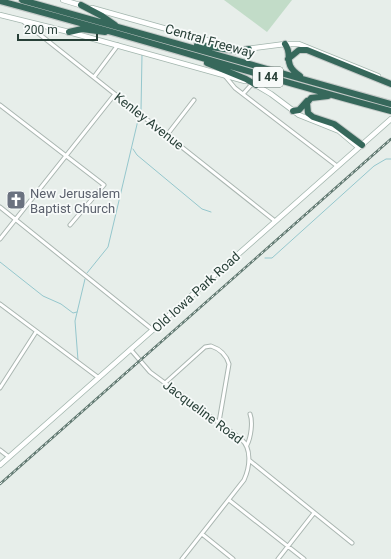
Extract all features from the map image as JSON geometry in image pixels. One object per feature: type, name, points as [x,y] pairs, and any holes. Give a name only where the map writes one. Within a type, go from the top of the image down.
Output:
[{"type":"highway","name":"Central Freeway","points":[[22,0],[120,30],[199,58],[391,111]]},
{"type":"highway","name":"Central Freeway","points":[[0,1],[172,42],[390,104]]},
{"type":"highway","points":[[81,5],[102,16],[120,30]]},
{"type":"highway","points":[[69,32],[82,29],[120,30]]},
{"type":"highway","points":[[172,42],[186,42],[219,49],[239,51],[249,49]]},
{"type":"highway","points":[[285,44],[288,48],[288,59],[292,70],[305,80]]},
{"type":"highway","points":[[288,59],[299,50],[307,50],[391,84]]},
{"type":"highway","points":[[199,58],[254,84]]},
{"type":"highway","points":[[293,111],[299,110],[309,100],[317,96],[338,96]]},
{"type":"highway","points":[[309,100],[306,109],[310,116],[334,124],[360,146]]},
{"type":"main road","name":"Central Freeway","points":[[63,0],[224,46],[249,49],[285,44],[307,46],[391,81]]},
{"type":"main road","points":[[0,15],[69,32],[254,84],[271,94],[293,111],[339,131],[360,146]]},
{"type":"main road","name":"Old Iowa Park Road","points":[[0,465],[391,119]]},
{"type":"street","name":"Kenley Avenue","points":[[22,20],[276,221]]},
{"type":"street","points":[[94,77],[118,46]]},
{"type":"street","points":[[225,76],[233,86],[337,166]]},
{"type":"street","points":[[233,86],[236,79]]},
{"type":"street","points":[[243,94],[254,84]]},
{"type":"street","points":[[0,239],[115,94]]},
{"type":"street","points":[[167,135],[194,100]]},
{"type":"street","points":[[0,105],[104,185],[70,225]]},
{"type":"street","points":[[0,207],[154,330]]},
{"type":"street","points":[[0,304],[99,378]]},
{"type":"street","points":[[0,388],[36,332]]},
{"type":"street","points":[[165,383],[205,347],[211,346],[221,351],[227,358],[229,364],[219,422]]},
{"type":"street","name":"Jacqueline Road","points":[[131,350],[146,368],[219,422],[247,445],[249,460],[244,480],[182,559]]},
{"type":"street","points":[[247,445],[250,440],[252,419],[250,414]]},
{"type":"street","points":[[0,450],[9,457]]},
{"type":"street","points":[[249,460],[352,543]]},
{"type":"street","points":[[229,500],[304,559]]},
{"type":"street","points":[[278,559],[314,513]]},
{"type":"street","points":[[202,534],[233,559]]},
{"type":"green space","points":[[224,0],[292,0],[267,32]]},
{"type":"waterway","points":[[141,111],[142,55]]},
{"type":"waterway","points":[[87,273],[108,247],[139,116]]},
{"type":"waterway","points":[[133,149],[137,155],[202,209],[211,212]]},
{"type":"waterway","points":[[265,258],[272,258],[374,166],[386,159],[391,159]]},
{"type":"waterway","points":[[0,262],[43,296],[61,304],[73,313],[77,312]]},
{"type":"waterway","points":[[78,360],[75,321],[85,279]]},
{"type":"railway","points":[[0,484],[391,139]]},
{"type":"place","name":"New Jerusalem Baptist Church","points":[[16,200]]}]
